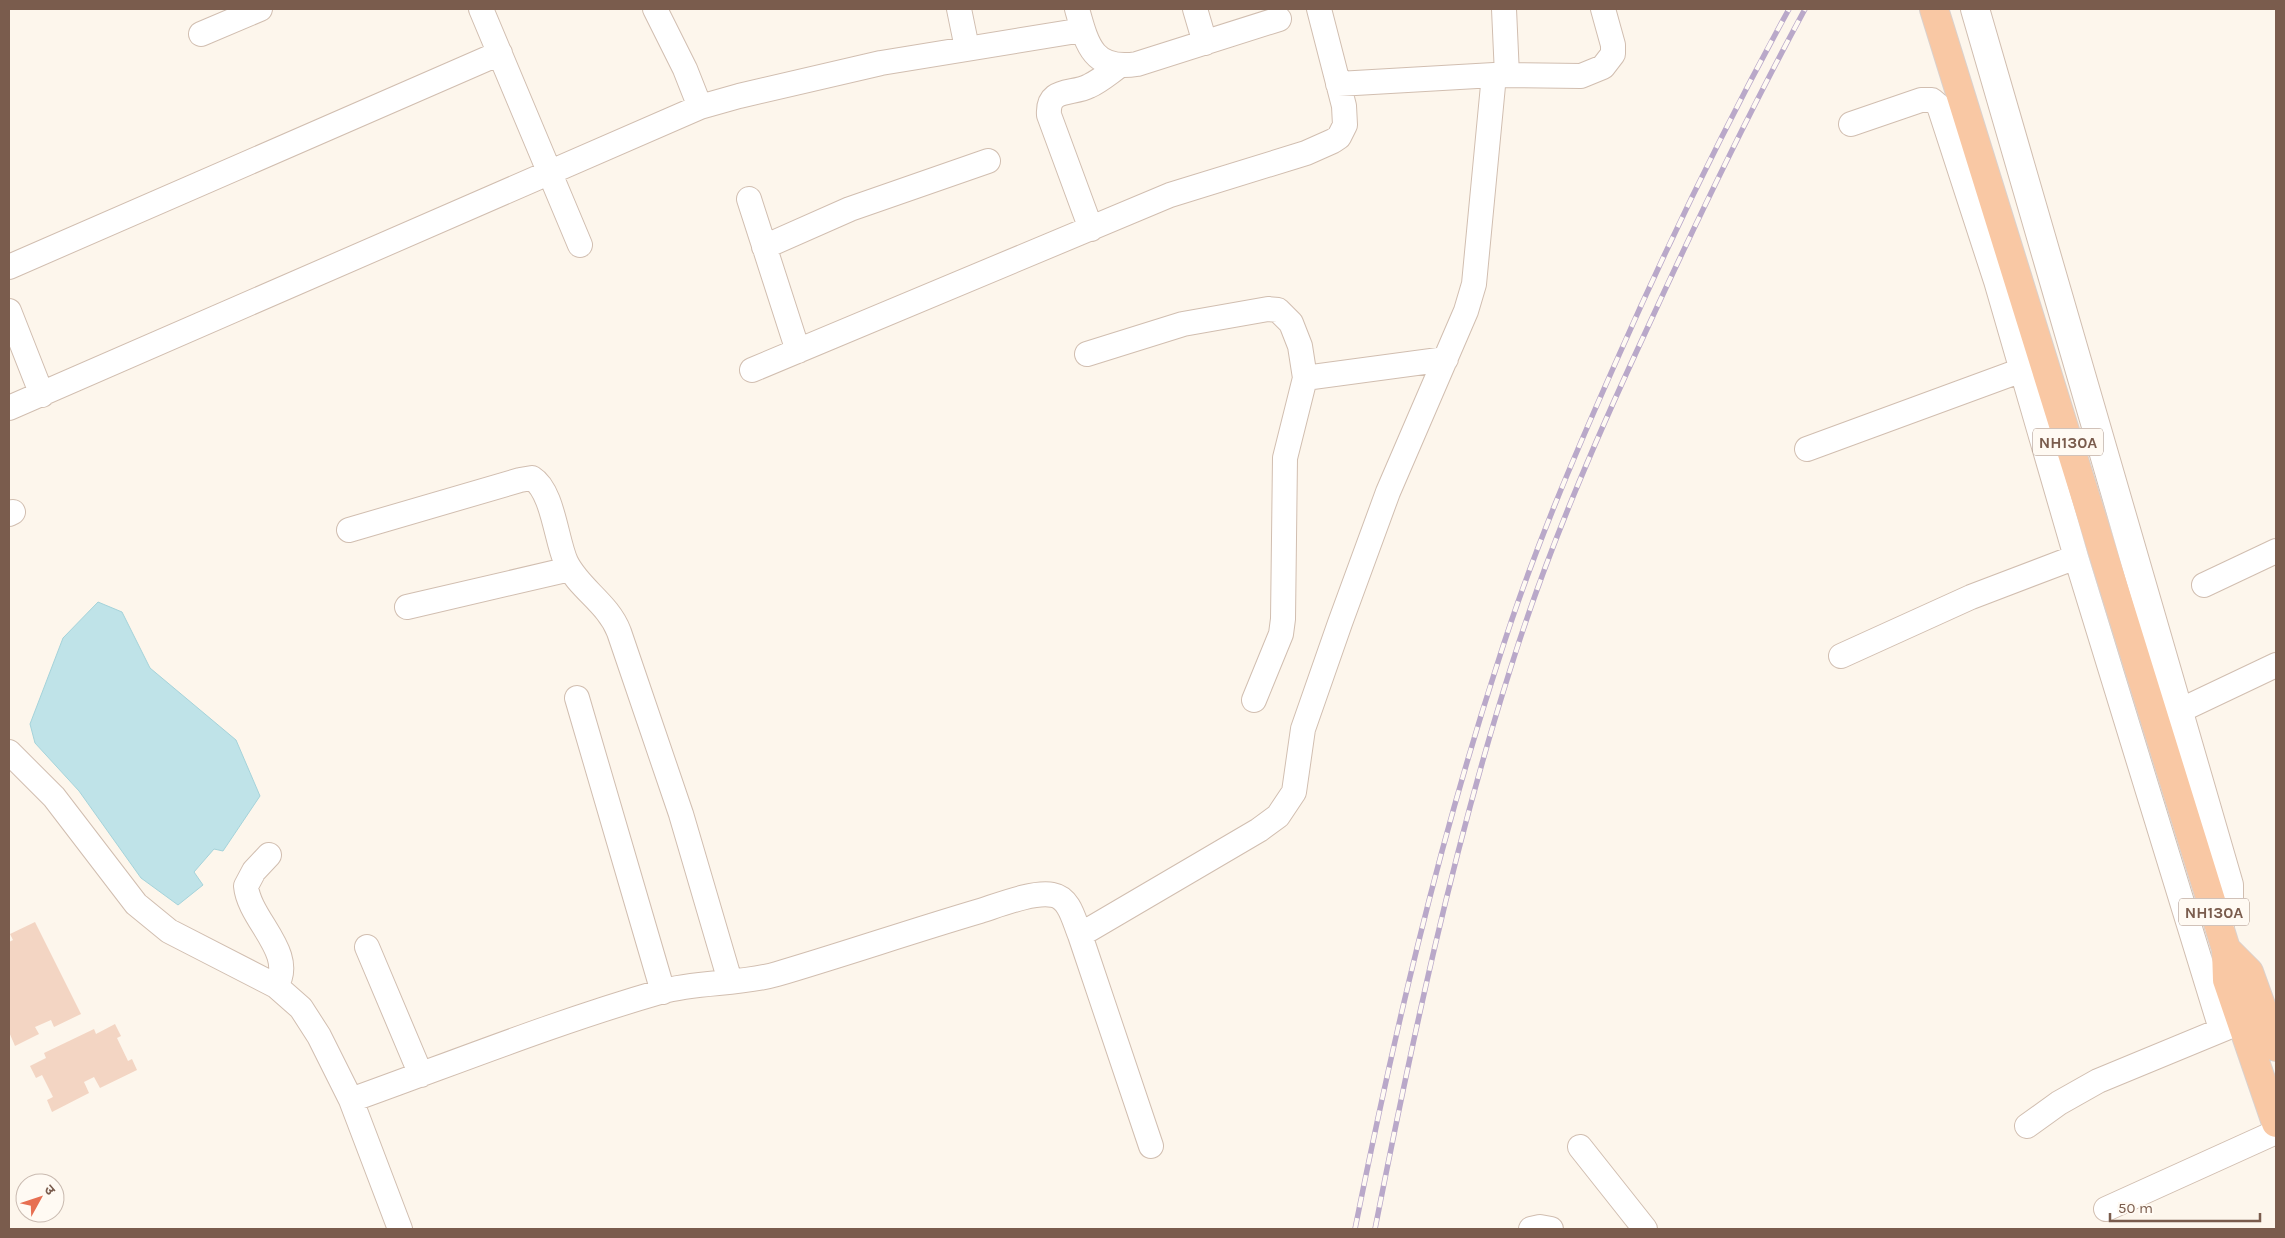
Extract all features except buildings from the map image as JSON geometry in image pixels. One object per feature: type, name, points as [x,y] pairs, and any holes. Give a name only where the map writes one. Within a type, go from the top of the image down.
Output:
[{"type":"highway","name":"NH130A","points":[[1934,9],[2222,938],[2231,1025],[2276,1123]]},
{"type":"highway","name":"NH130A","points":[[2222,938],[2249,972],[2276,1047]]},
{"type":"street","points":[[201,34],[260,9]]},
{"type":"street","points":[[481,9],[580,245]]},
{"type":"street","points":[[655,9],[686,68],[700,108]]},
{"type":"street","points":[[959,9],[967,48]]},
{"type":"street","points":[[1195,9],[1205,43]]},
{"type":"street","points":[[752,370],[1170,195],[1306,153],[1333,141],[1343,131],[1345,118],[1319,9]]},
{"type":"street","points":[[1080,935],[1259,830],[1278,816],[1290,801],[1294,792],[1303,729],[1340,623],[1388,492],[1466,311],[1474,284],[1500,75],[1504,9]]},
{"type":"street","points":[[1338,84],[1500,75],[1581,76],[1603,67],[1612,59],[1614,50],[1603,9]]},
{"type":"street","points":[[1975,9],[2177,712],[2229,885],[2229,900],[2222,938]]},
{"type":"street","points":[[9,408],[228,311],[370,252],[700,108],[740,96],[881,63],[967,48],[1080,19],[1096,56],[1106,63],[1119,66],[1137,64],[1279,19]]},
{"type":"street","points":[[9,267],[500,53]]},
{"type":"street","points":[[1090,229],[1049,115],[1050,104],[1057,96],[1087,88],[1119,66]]},
{"type":"street","points":[[1851,124],[1921,100],[1932,100],[1939,106],[1996,281],[2076,557],[2231,1025],[2091,1084],[2059,1103],[2027,1126]]},
{"type":"street","points":[[764,248],[850,209],[988,161]]},
{"type":"street","points":[[749,199],[798,351]]},
{"type":"street","points":[[1087,354],[1183,324],[1222,318],[1236,313],[1268,309],[1278,310],[1286,315],[1296,332],[1304,378],[1285,458],[1284,619],[1281,634],[1254,700]]},
{"type":"street","points":[[9,311],[42,395]]},
{"type":"street","points":[[1304,378],[1446,359]]},
{"type":"street","points":[[1807,449],[2022,370]]},
{"type":"street","points":[[349,530],[532,478],[542,486],[562,552],[570,569],[575,577],[606,608],[617,627],[681,814],[730,981]]},
{"type":"street","points":[[2204,585],[2276,551]]},
{"type":"street","points":[[1841,656],[1971,597],[2076,557]]},
{"type":"street","points":[[407,607],[570,569]]},
{"type":"street","points":[[2177,712],[2276,665]]},
{"type":"street","points":[[578,698],[663,992]]},
{"type":"street","points":[[9,752],[54,797],[136,904],[152,919],[169,931],[276,986],[292,998],[307,1016],[351,1100],[400,1229]]},
{"type":"street","points":[[269,855],[254,871],[246,886],[254,909],[283,964],[280,980],[276,986]]},
{"type":"street","points":[[351,1100],[571,1021],[663,992],[776,975],[908,932],[1000,905],[1046,894],[1054,895],[1066,902],[1080,935],[1150,1146]]},
{"type":"street","points":[[367,946],[421,1075]]},
{"type":"street","points":[[2106,1209],[2276,1132]]},
{"type":"street","points":[[1580,1147],[1645,1229]]},
{"type":"street","points":[[1531,1229],[1540,1227],[1551,1229]]},
{"type":"water","points":[[98,602],[122,612],[150,668],[236,740],[260,796],[223,851],[214,849],[194,872],[203,885],[178,905],[141,878],[79,791],[35,743],[30,724],[63,638]]},
{"type":"railway","points":[[1355,1229],[1418,945],[1455,804],[1510,625],[1538,547],[1569,470],[1659,267],[1700,180],[1789,9]]},
{"type":"railway","points":[[1375,1229],[1419,1018],[1452,878],[1489,739],[1539,584],[1572,498],[1627,372],[1703,209],[1805,9]]}]
